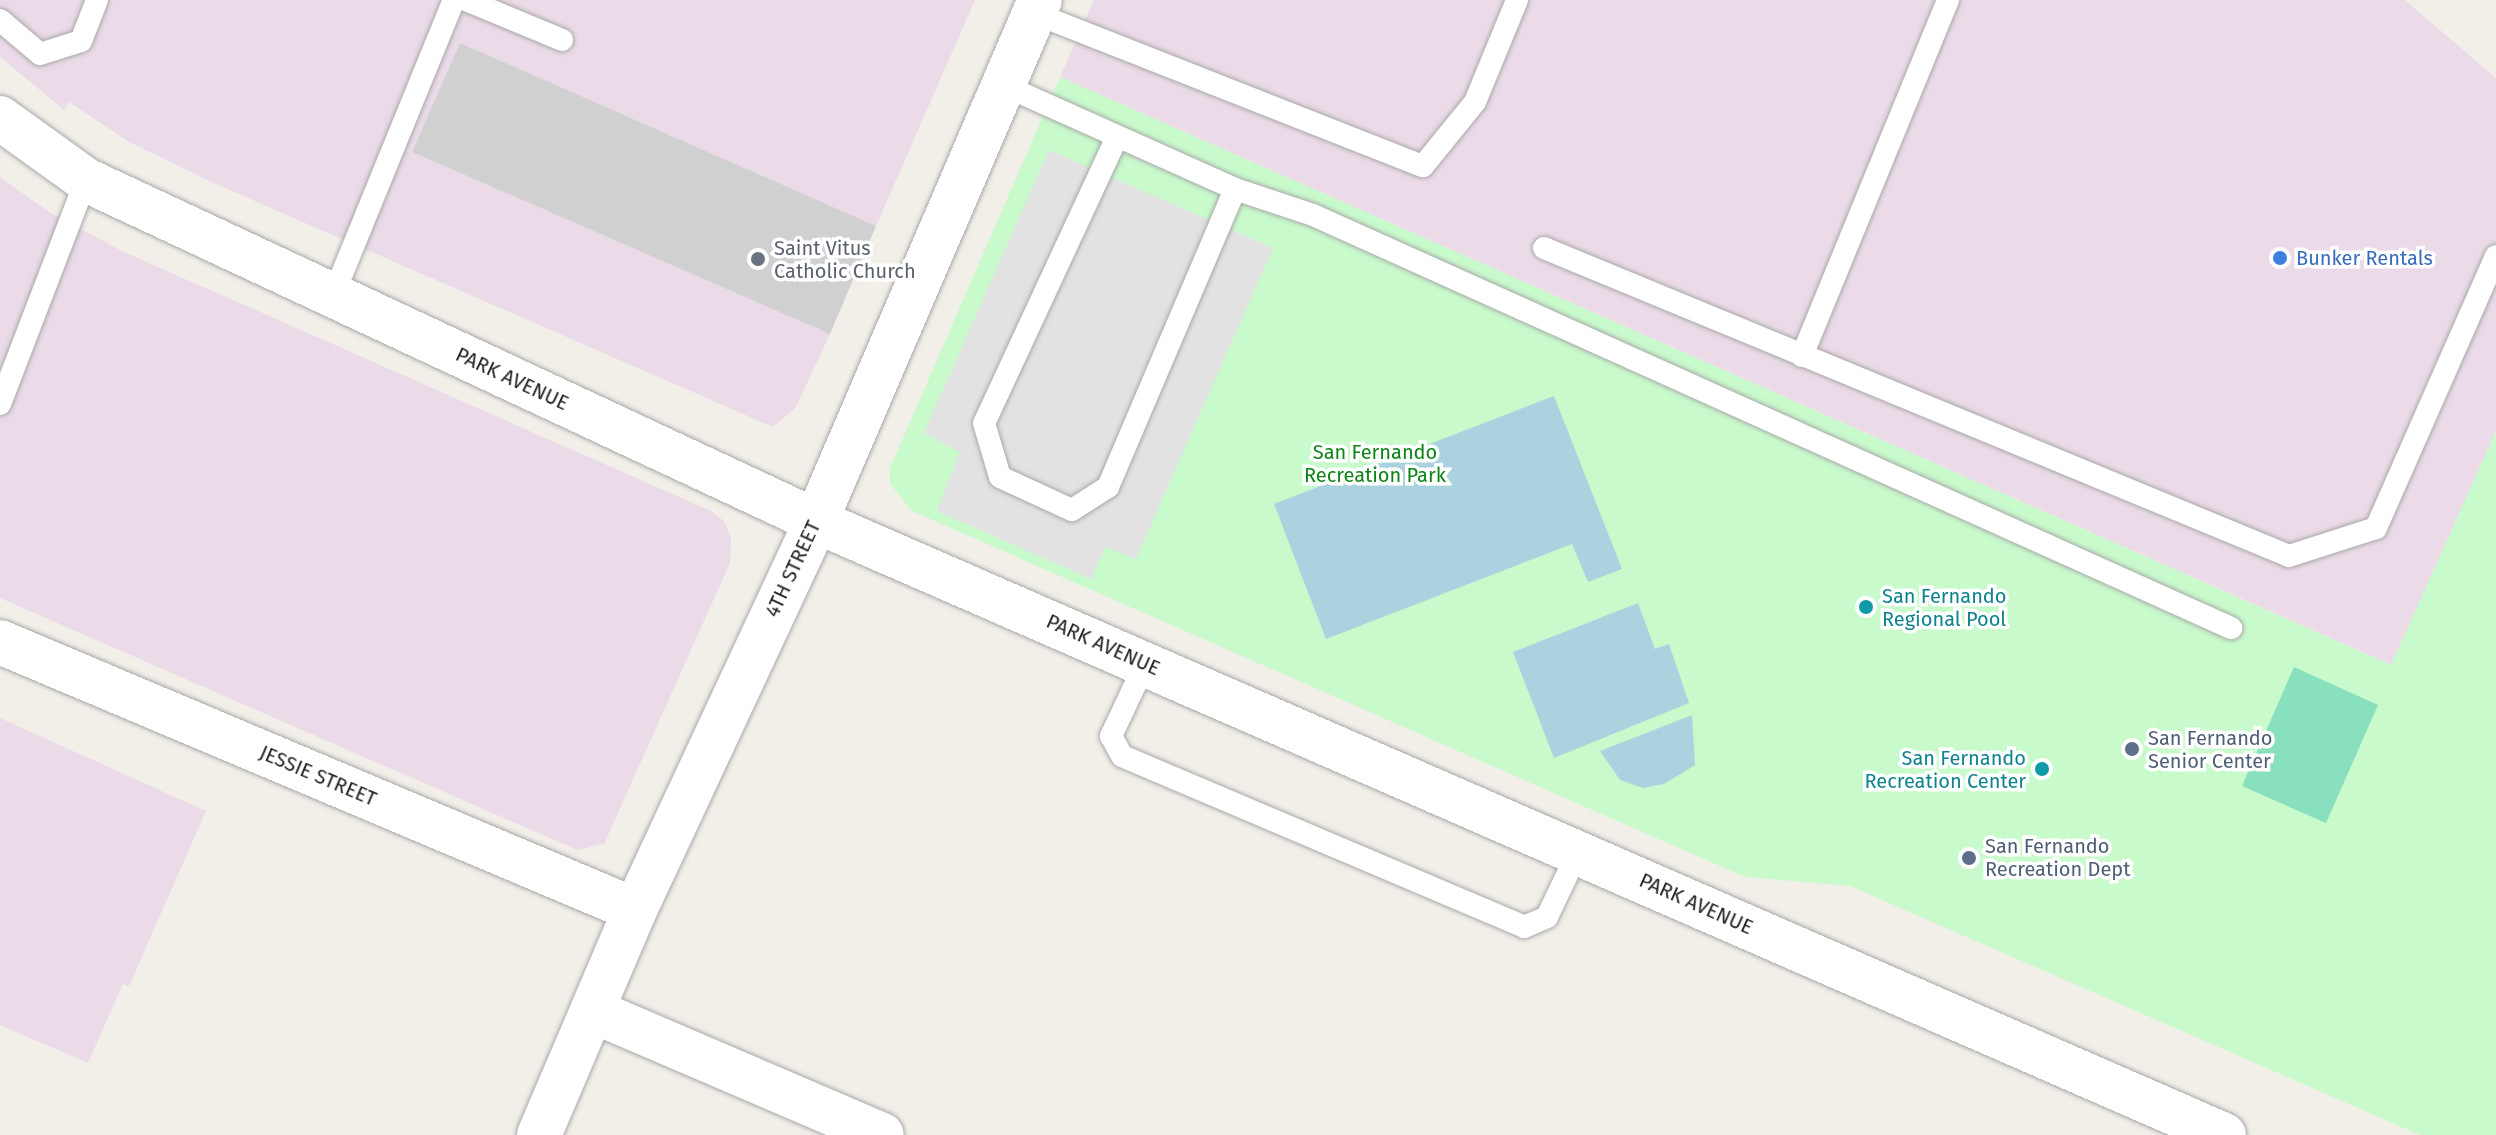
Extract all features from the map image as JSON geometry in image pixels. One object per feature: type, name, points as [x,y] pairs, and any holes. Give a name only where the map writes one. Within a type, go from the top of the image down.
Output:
[{"type":"street","name":"4TH STREET","points":[[539,1135],[635,910],[816,521],[1037,6]]},
{"type":"street","name":"PARK AVENUE","points":[[0,118],[86,180],[816,521],[2224,1135]]},
{"type":"street","name":"JESSIE STREET","points":[[0,642],[635,910]]},
{"type":"street","points":[[593,1011],[882,1135]]},
{"type":"lane","points":[[0,20],[40,54],[81,41],[97,0]]},
{"type":"lane","points":[[333,296],[454,0]]},
{"type":"lane","points":[[466,0],[562,40]]},
{"type":"lane","points":[[1037,6],[1423,166],[1475,102],[1517,0]]},
{"type":"lane","points":[[1802,356],[1948,0]]},
{"type":"lane","points":[[1003,85],[1235,189],[1313,215],[2231,628]]},
{"type":"lane","points":[[1117,137],[984,423],[1000,477],[1072,510],[1108,487],[1235,189]]},
{"type":"lane","points":[[0,404],[86,180]]},
{"type":"lane","points":[[1544,248],[2289,556],[2376,528],[2496,256]]},
{"type":"lane","points":[[1145,664],[1111,736],[1122,756],[1524,927],[1547,917],[1578,852]]},
{"type":"shaded area","points":[[0,0],[975,0],[876,226],[460,44],[412,152],[830,334],[796,407],[773,427],[218,185],[129,142],[69,102],[64,110],[0,57]]},
{"type":"shaded area","points":[[1094,0],[2405,0],[2496,78],[2496,431],[2392,665],[1060,77]]},
{"type":"shaded area","points":[[460,43],[876,226],[830,334],[412,152]]},
{"type":"shaded area","points":[[1049,150],[1273,248],[1136,559],[1106,547],[1091,579],[937,511],[960,452],[924,433]]},
{"type":"shaded area","points":[[0,177],[49,212],[124,252],[711,511],[724,521],[731,537],[730,563],[604,844],[577,850],[0,598]]},
{"type":"shaded area","points":[[0,718],[206,811],[129,986],[123,984],[88,1063],[0,1025]]},
{"type":"green space","name":"San Fernando Recreation Park","points":[[1060,77],[2391,665],[2496,431],[2496,1135],[2420,1135],[1850,886],[1745,877],[912,511],[890,484],[890,468]]},
{"type":"green space","points":[[2294,667],[2378,705],[2326,823],[2242,786]]},
{"type":"water","points":[[1554,396],[1622,569],[1588,582],[1572,544],[1326,639],[1274,504]]},
{"type":"water","points":[[1638,603],[1655,649],[1669,644],[1689,703],[1554,758],[1513,652]]},
{"type":"water","points":[[1692,715],[1695,765],[1664,784],[1643,788],[1620,780],[1600,751]]},
{"type":"place","name":"Bunker Rentals","points":[[2280,258]]},
{"type":"place","name":"Saint Vitus Catholic Church","points":[[758,259]]},
{"type":"place","name":"San Fernando Regional Pool","points":[[1866,607]]},
{"type":"place","name":"San Fernando Senior Center","points":[[2132,749]]},
{"type":"place","name":"San Fernando Recreation Center","points":[[2042,769]]},
{"type":"place","name":"San Fernando Recreation Dept","points":[[1969,858]]}]
